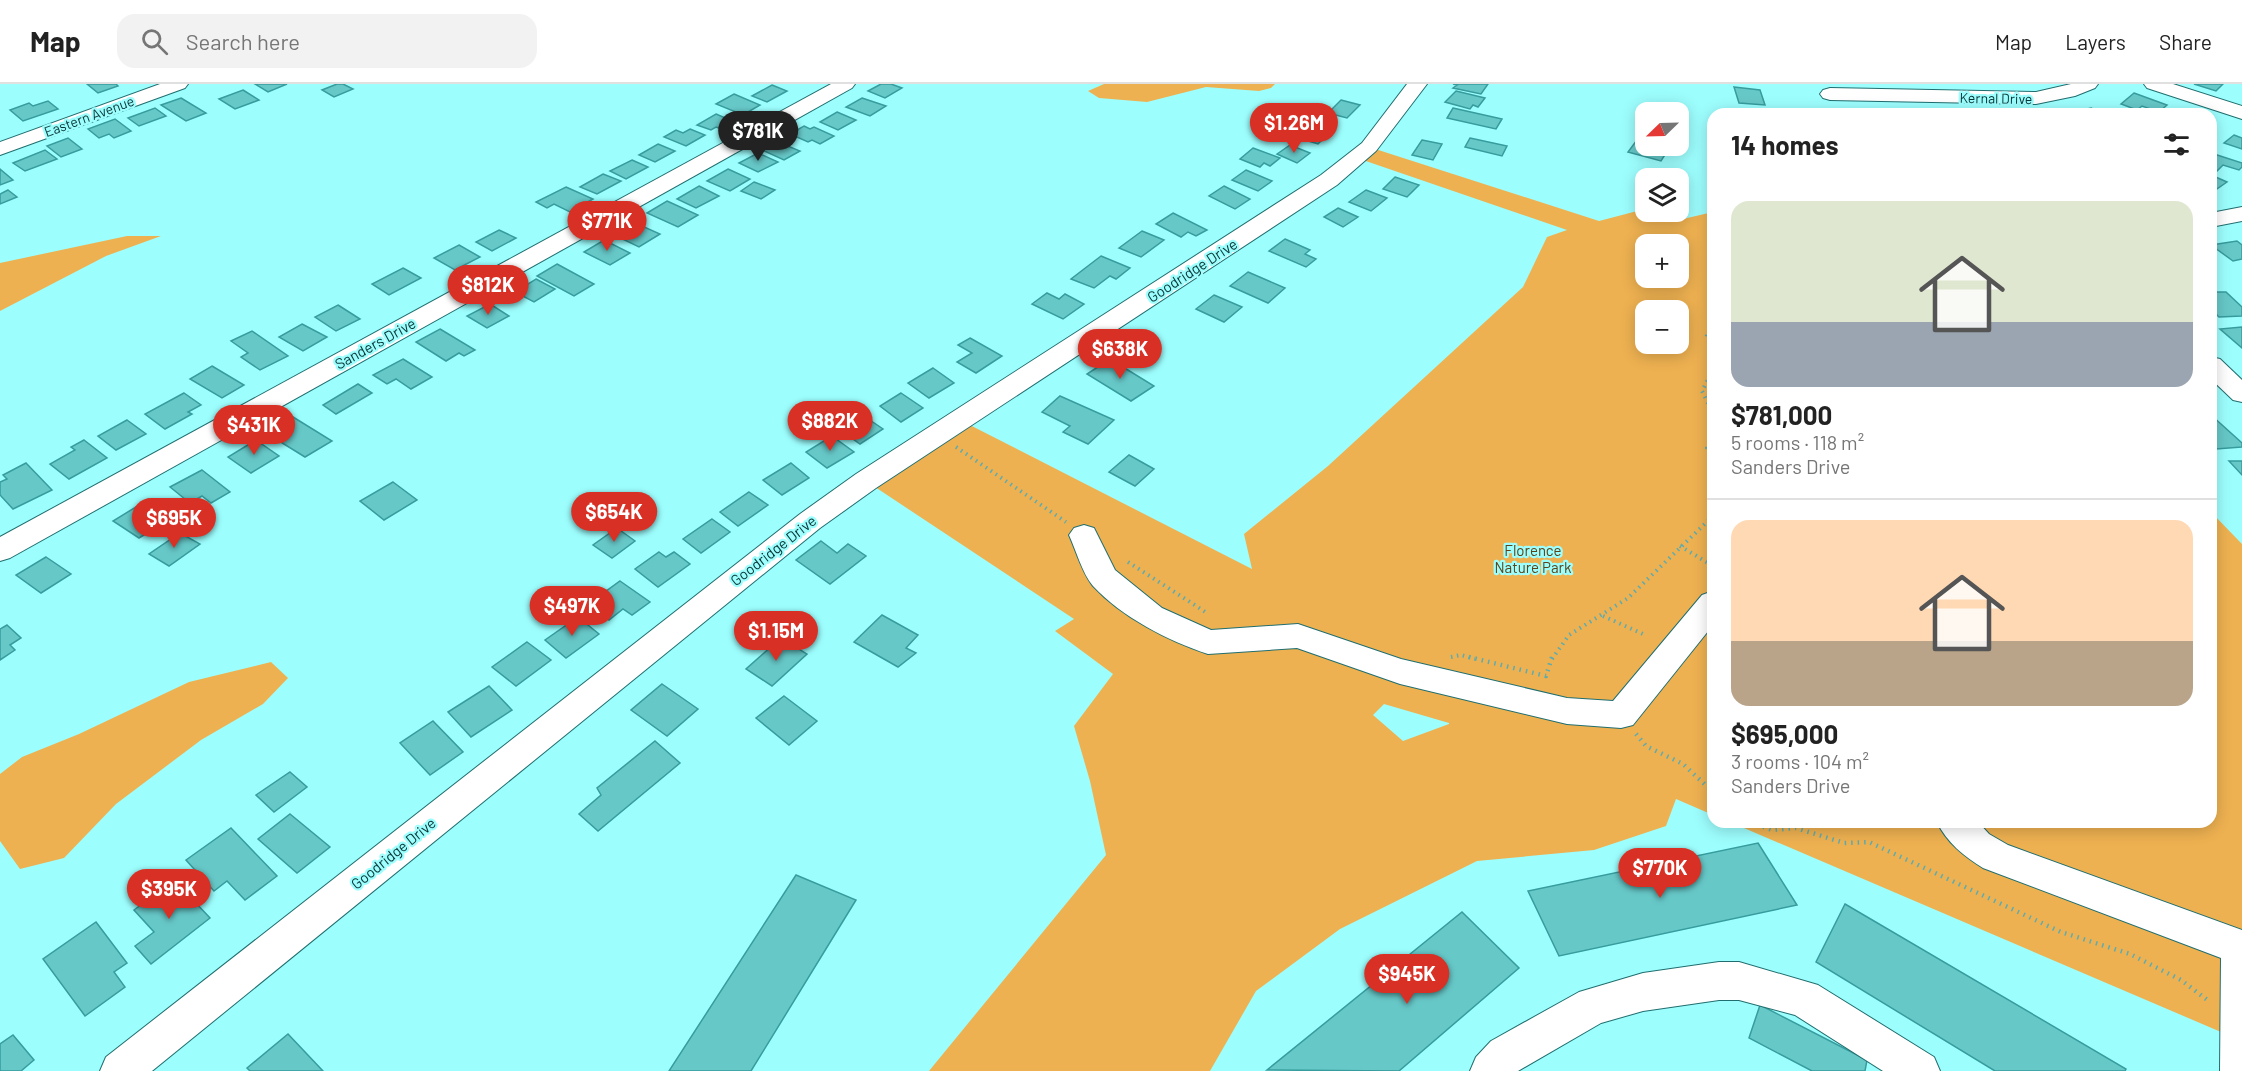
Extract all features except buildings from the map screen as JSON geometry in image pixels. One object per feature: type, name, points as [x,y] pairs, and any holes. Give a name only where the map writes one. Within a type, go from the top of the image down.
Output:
[{"type":"street","name":"Eastern Avenue","points":[[0,149],[178,84]]},
{"type":"street","name":"Sanders Drive","points":[[0,550],[845,84]]},
{"type":"street","name":"Goodridge Drive","points":[[120,1071],[767,554],[866,481],[1329,180],[1369,147],[1417,84]]},
{"type":"street","name":"Kernal Drive","points":[[1830,94],[2036,98],[2068,92],[2088,84]]},
{"type":"street","points":[[2154,84],[2242,113]]},
{"type":"street","points":[[2217,219],[2242,214]]},
{"type":"street","points":[[2217,370],[2240,389]]},
{"type":"street","points":[[1084,535],[1103,577],[1151,616],[1208,642],[1298,636],[1400,671],[1567,711],[1621,715],[1707,610]]},
{"type":"street","points":[[1961,828],[1976,844],[1996,857],[2241,948],[2240,1071]]},
{"type":"street","points":[[1490,1071],[1505,1055],[1593,1006],[1643,992],[1719,981],[1739,981],[1804,998],[1920,1071]]},
{"type":"path","points":[[1707,382],[1702,392],[1707,402]]},
{"type":"path","points":[[938,435],[1084,535]]},
{"type":"path","points":[[1441,659],[1461,655],[1546,676],[1553,654],[1569,635],[1628,598],[1707,521]]},
{"type":"path","points":[[1680,546],[1707,562]]},
{"type":"path","points":[[1123,560],[1211,616]]},
{"type":"path","points":[[1602,615],[1643,634]]},
{"type":"path","points":[[1621,715],[1646,746],[1683,764],[1707,786]]},
{"type":"path","points":[[1767,828],[1772,830],[1796,828],[1844,843],[1869,842],[2061,932],[2130,954],[2181,980],[2221,1011],[2240,1019]]},
{"type":"green space","points":[[1104,84],[1275,84],[1271,88],[1259,91],[1206,87],[1147,102],[1099,98],[1088,91]]},
{"type":"green space","name":"Florence Nature Park","points":[[1369,147],[1599,221],[1635,212],[1635,222],[1689,222],[1689,218],[1707,213],[1707,812],[1676,799],[1666,826],[1594,850],[1477,861],[1340,929],[1256,991],[1210,1071],[929,1071],[1106,855],[1090,781],[1074,726],[1113,674],[1055,631],[1074,619],[866,481],[960,420],[1252,569],[1244,534],[1328,466],[1523,287],[1547,237],[1567,230],[1357,158]],"holes":[[[1384,704],[1449,723],[1403,741],[1373,715]]]},
{"type":"green space","points":[[127,236],[161,236],[106,256],[0,311],[0,263]]},
{"type":"green space","points":[[2217,518],[2242,544],[2242,1041],[1744,828],[2217,828]]},
{"type":"green space","points":[[271,662],[288,678],[263,704],[201,740],[116,804],[64,858],[20,869],[0,841],[0,774],[22,757],[79,734],[189,682]]}]
